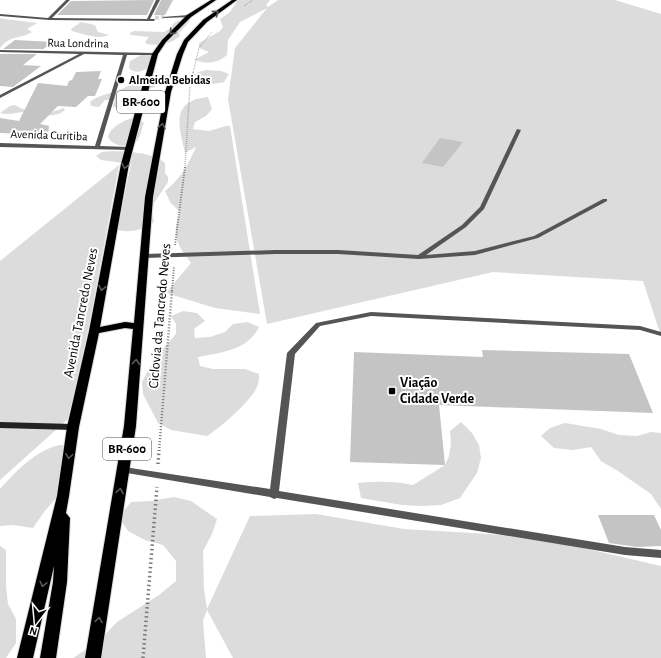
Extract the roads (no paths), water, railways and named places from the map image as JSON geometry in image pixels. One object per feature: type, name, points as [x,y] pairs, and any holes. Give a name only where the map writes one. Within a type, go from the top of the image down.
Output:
[{"type":"main road","name":"Avenida Tancredo Neves","points":[[25,658],[63,496],[73,427],[94,331],[129,149],[143,94],[155,54],[164,41],[189,16],[214,0]]},
{"type":"main road","name":"BR-600","points":[[93,658],[130,426],[150,197],[168,92],[180,54],[186,41],[215,13],[238,4]]},
{"type":"main road","points":[[94,331],[125,325],[139,327]]},
{"type":"main road","points":[[0,425],[73,427]]},
{"type":"main road","points":[[48,658],[60,582],[63,496]]},
{"type":"street","points":[[49,19],[68,0]]},
{"type":"street","points":[[148,19],[158,0]]},
{"type":"street","points":[[0,15],[49,19],[154,19]]},
{"type":"street","points":[[184,21],[164,18],[189,16]]},
{"type":"street","name":"Rua Londrina","points":[[0,51],[155,54]]},
{"type":"street","points":[[0,97],[83,53]]},
{"type":"street","points":[[97,148],[125,54]]},
{"type":"street","points":[[0,90],[13,90]]},
{"type":"street","name":"Avenida Curitiba","points":[[0,145],[129,149]]},
{"type":"lane","points":[[419,257],[464,226],[482,208],[519,130]]},
{"type":"lane","points":[[144,256],[275,252],[338,252],[419,257],[475,253],[536,237],[605,200]]},
{"type":"lane","points":[[274,495],[291,353],[318,324],[371,314],[640,328],[661,334]]},
{"type":"lane","points":[[124,470],[625,551],[661,554]]},
{"type":"tunnel","points":[[155,18],[164,17]]},
{"type":"place","name":"Almeida Bebidas","points":[[121,80]]},
{"type":"place","name":"Viação Cidade Verde","points":[[392,391]]}]
